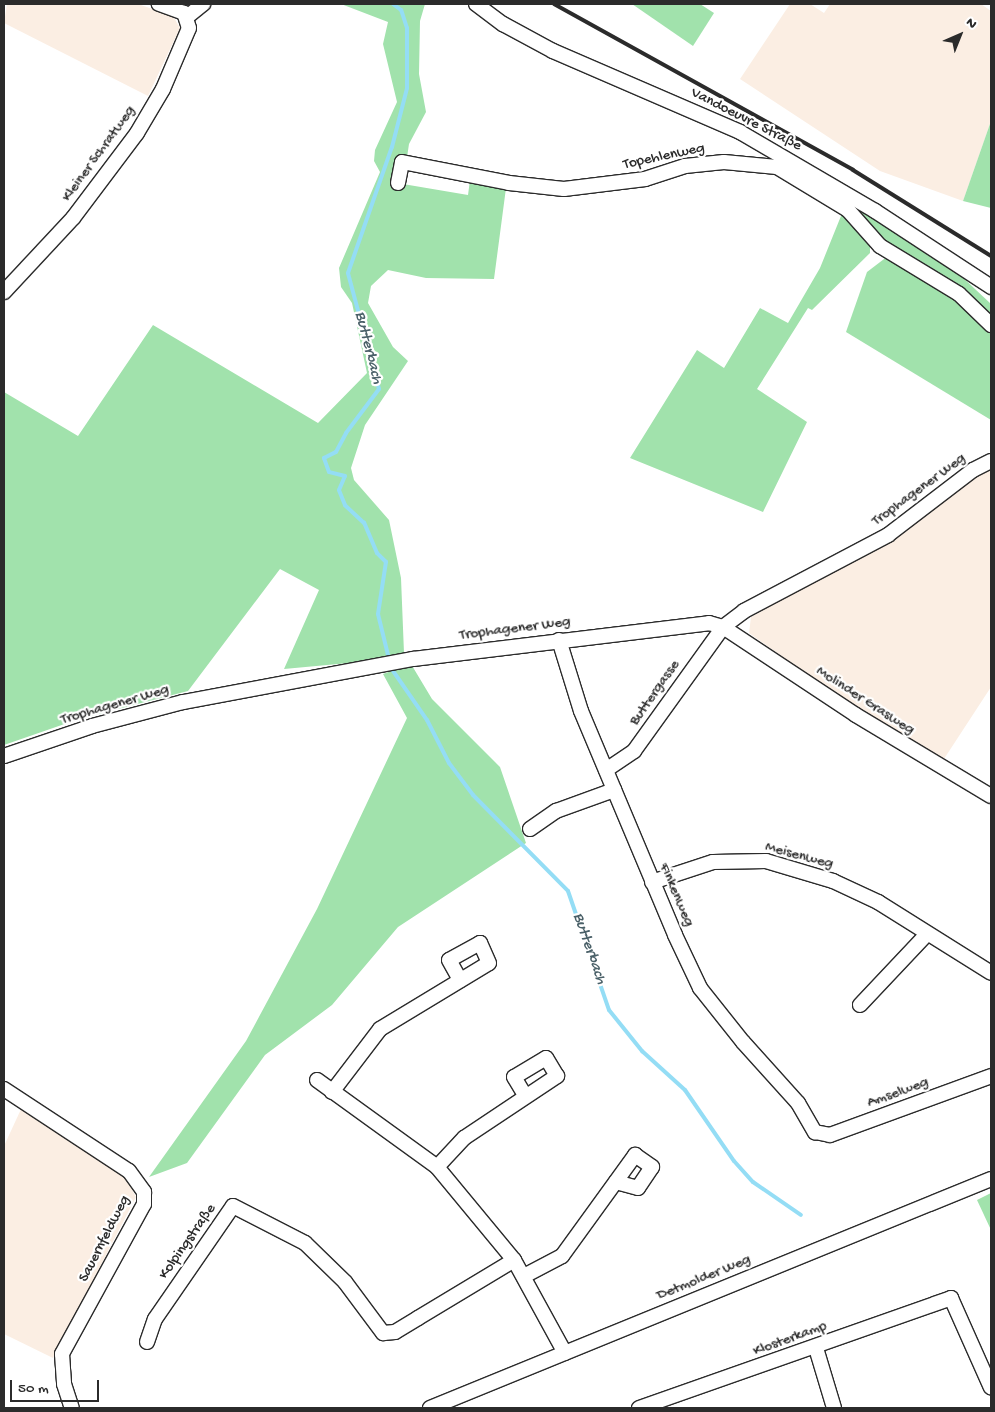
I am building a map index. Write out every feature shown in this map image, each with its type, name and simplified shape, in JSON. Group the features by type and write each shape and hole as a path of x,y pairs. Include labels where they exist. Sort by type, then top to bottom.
{"street":[{"path":"159,4 187,17 203,4"},
{"name":"Vandoeuvre Straße","path":"476,4 503,24 553,51 740,132 875,211 991,287"},
{"name":"Kleiner Schratweg","path":"4,292 73,218 137,133 168,80 189,28 187,17"},
{"name":"Topehlenweg","path":"398,183 402,162 509,183 564,189 645,179 685,166 724,162 777,167 848,210 880,246 959,294 991,325"},
{"name":"Trophagener Weg","path":"4,756 92,726 183,702 413,659 709,623 723,628 744,611 888,535 973,470 991,461"},
{"name":"Buttergasse","path":"606,770 634,751 723,628"},
{"name":"Molinder Grasweg","path":"723,628 872,726 991,796"},
{"name":"Finkenweg","path":"559,640 581,711 652,882 700,988 743,1042 798,1103 815,1132"},
{"path":"530,829 556,811 614,790"},
{"name":"Meisenweg","path":"652,882 713,862 766,862 842,885 878,902 991,973"},
{"path":"860,1005 928,934"},
{"path":"332,1092 380,1029 460,980"},
{"name":"Amselweg","path":"815,1132 830,1135 991,1076"},
{"path":"317,1080 437,1167 514,1260 565,1353"},
{"name":"Sauernfeldweg","path":"4,1089 129,1171 144,1192 144,1204 62,1354 64,1384 72,1408"},
{"path":"437,1167 464,1138 525,1095"},
{"name":"Detmolder Weg","path":"430,1408 991,1179"},
{"path":"524,1276 562,1256 616,1182"},
{"name":"Kolpingstraße","path":"147,1342 155,1319 233,1206 304,1243 345,1282 383,1333 395,1332 514,1260"},
{"name":"Klosterkamp","path":"639,1408 816,1348 951,1298 991,1388"},
{"path":"816,1348 834,1408"}],"shaded area":[{"path":"7,4 138,4 173,16 180,28 148,96 4,23"},
{"path":"790,4 810,4 824,13 830,4 981,4 991,11 991,121 963,201 880,171 740,79"},
{"path":"991,467 991,687 942,762 849,704 749,633 751,617 892,538 977,474"},
{"path":"22,1107 125,1177 136,1197 53,1358 4,1334 4,1146"}],"green space":[{"path":"341,4 425,4 420,21 419,74 426,112 409,144 403,184 468,195 470,180 506,188 494,279 426,278 388,270 371,286 368,303 393,347 408,361 365,425 351,468 354,480 389,520 401,578 404,653 381,660 284,669 319,590 280,569 188,691 79,719 4,745 4,392 78,436 153,325 318,423 367,373 352,303 341,287 339,268 380,172 374,161 375,150 397,102 383,44 388,22"},
{"path":"632,4 700,4 714,13 693,46"},
{"path":"991,121 991,208 963,201"},
{"path":"844,199 959,274 991,304 991,317 877,235"},
{"path":"843,211 870,244 870,253 812,310 808,308 757,389 807,422 763,512 630,458 697,350 724,368 760,308 788,323 820,268"},
{"path":"888,256 952,296 991,333 991,420 846,332 867,272"},
{"path":"411,664 432,699 500,767 526,843 398,927 332,1005 265,1055 187,1163 149,1177 246,1041 317,909 407,718 383,674"},
{"path":"991,1193 991,1230 977,1200"}],"waterway":[{"name":"Butterbach","path":"388,655 378,614 386,562 377,553 364,523 345,505 339,490 345,476 329,472 324,458 336,452 346,433 379,389 348,273 392,147 407,88 407,28 401,10 393,4"},
{"name":"Butterbach","path":"391,668 427,720 449,763 473,795 568,891 609,1010 642,1051 685,1090 734,1161 753,1182 801,1215"}],"railway":[{"path":"554,4 853,170 991,256"}]}
